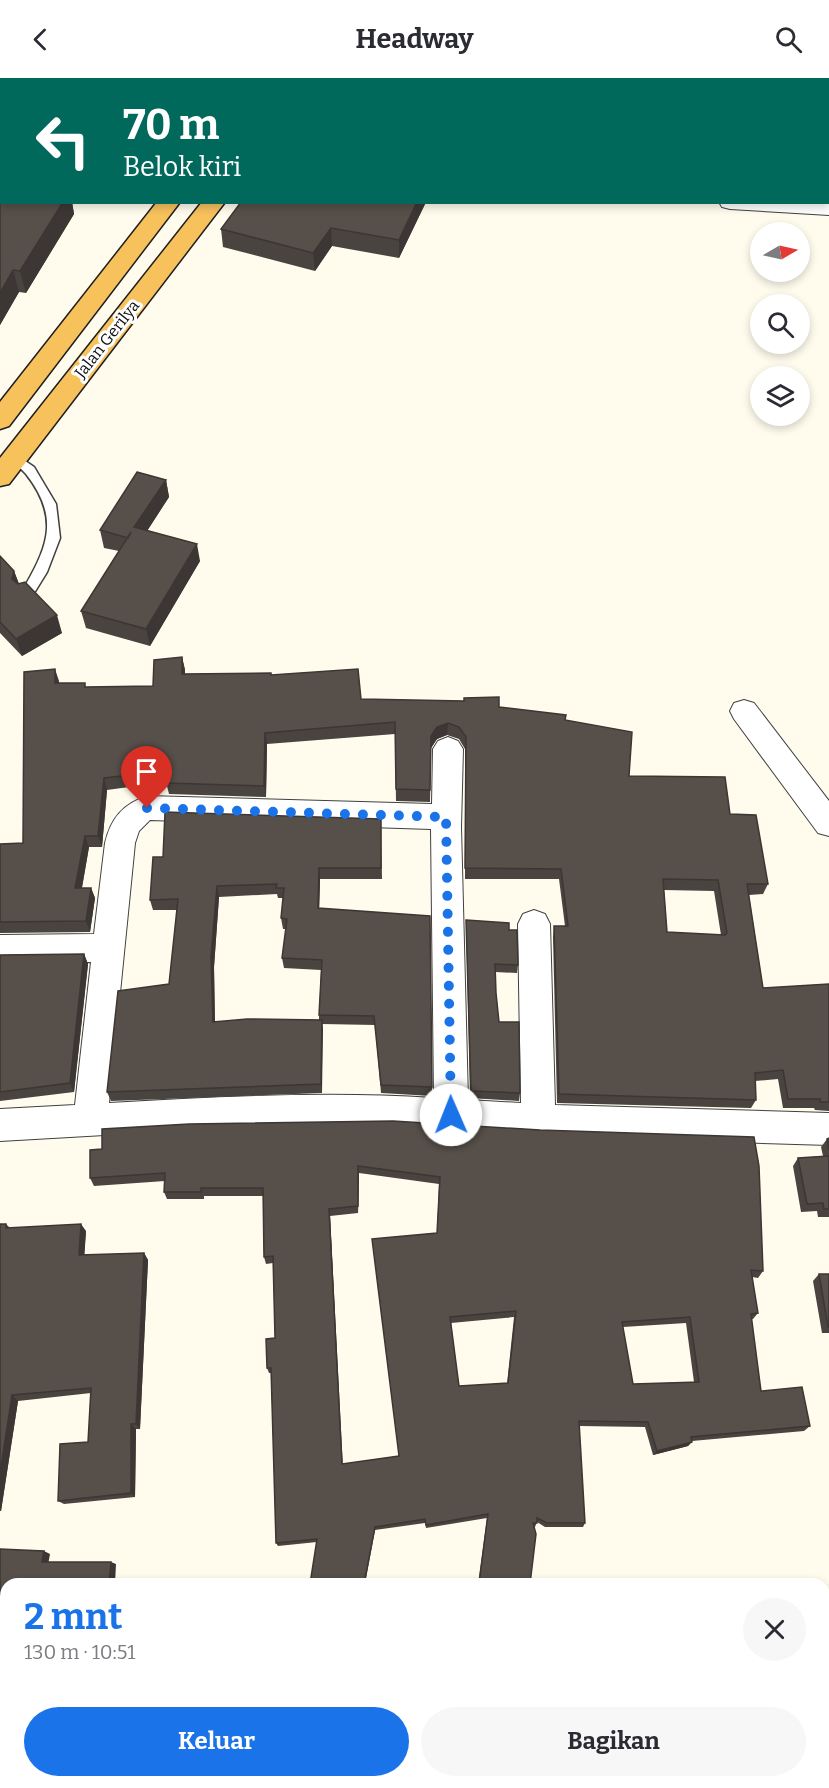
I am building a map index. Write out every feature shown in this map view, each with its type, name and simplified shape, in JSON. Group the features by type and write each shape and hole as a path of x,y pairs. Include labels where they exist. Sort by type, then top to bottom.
{"highway":[{"name":"Jalan Gerilya","path":"0,420 167,204"},
{"name":"Jalan Gerilya","path":"5,462 212,204"}],"street":[{"path":"763,204 829,208"},
{"path":"744,711 829,824"},
{"path":"448,749 446,817 451,1115"},
{"path":"90,1120 122,830 135,813 147,808 446,817"},
{"path":"534,924 538,1120"},
{"path":"0,950 109,948"},
{"path":"0,1125 192,1114 393,1111 538,1120 829,1129"}],"lane":[{"path":"5,462 30,470 50,504 54,538 41,572 26,595"}],"building":[{"path":"0,204 62,204 20,271 13,270 0,293"},
{"path":"240,204 416,204 399,240 331,228 313,253 221,229"},
{"path":"137,472 166,480 134,527 197,544 146,629 81,611 127,538 100,530"},
{"path":"0,556 14,571 12,579 18,584 25,582 57,615 16,639 0,622"},
{"path":"182,657 182,674 271,673 271,675 358,669 361,699 464,701 464,698 499,697 499,707 566,715 565,720 632,732 629,776 725,777 730,814 756,815 768,884 747,884 763,988 829,984 829,1102 820,1102 820,1099 788,1099 783,1070 755,1073 756,1100 559,1094 554,926 568,926 561,869 465,868 466,737 459,727 448,723 437,727 431,736 430,790 396,789 395,722 265,733 264,786 166,783 166,771 104,778 98,836 85,836 75,888 91,888 86,921 0,922 0,844 23,843 24,672 55,669 55,683 85,683 85,687 153,686 154,660","holes":["663,879 718,880 727,933 725,935 667,932"]},
{"path":"165,812 381,819 381,868 319,868 318,908 430,916 432,1087 381,1085 374,1016 319,1015 322,960 282,958 287,919 281,918 284,888 276,888 277,884 217,886 211,957 213,1022 247,1019 322,1020 321,1084 107,1092 118,991 169,984 178,899 150,900 153,857 163,857"},
{"path":"466,920 509,923 509,930 517,930 518,965 495,964 499,1022 519,1022 520,1093 471,1091"},
{"path":"84,954 70,1083 0,1092 0,955"},
{"path":"393,1121 540,1130 754,1137 759,1166 763,1271 751,1270 758,1313 751,1314 761,1391 802,1387 810,1426 691,1437 692,1442 657,1451 648,1422 579,1421 585,1523 547,1523 537,1518 537,1523 533,1523 536,1534 531,1578 480,1578 488,1514 426,1525 425,1519 375,1527 365,1578 311,1578 317,1539 276,1543 271,1368 267,1368 266,1339 275,1338 273,1256 264,1257 263,1188 201,1188 201,1192 164,1192 165,1173 90,1178 90,1150 102,1149 102,1129 189,1124","holes":["358,1166 440,1177 437,1233 372,1239 399,1456 342,1464 329,1209 358,1206","516,1311 508,1383 459,1386 450,1317","690,1317 699,1382 633,1384 622,1322"]},
{"path":"829,1156 829,1209 824,1209 823,1203 807,1204 798,1158"},
{"path":"0,1224 6,1224 6,1228 81,1224 79,1255 144,1253 136,1424 131,1424 131,1493 58,1501 60,1444 88,1442 91,1388 12,1395 0,1474"},
{"path":"819,1274 829,1274 829,1327 828,1327"},
{"path":"0,1549 44,1551 42,1562 111,1562 110,1578 0,1578"}],"route":[{"path":"147,808 446,817 451,1115"}]}
